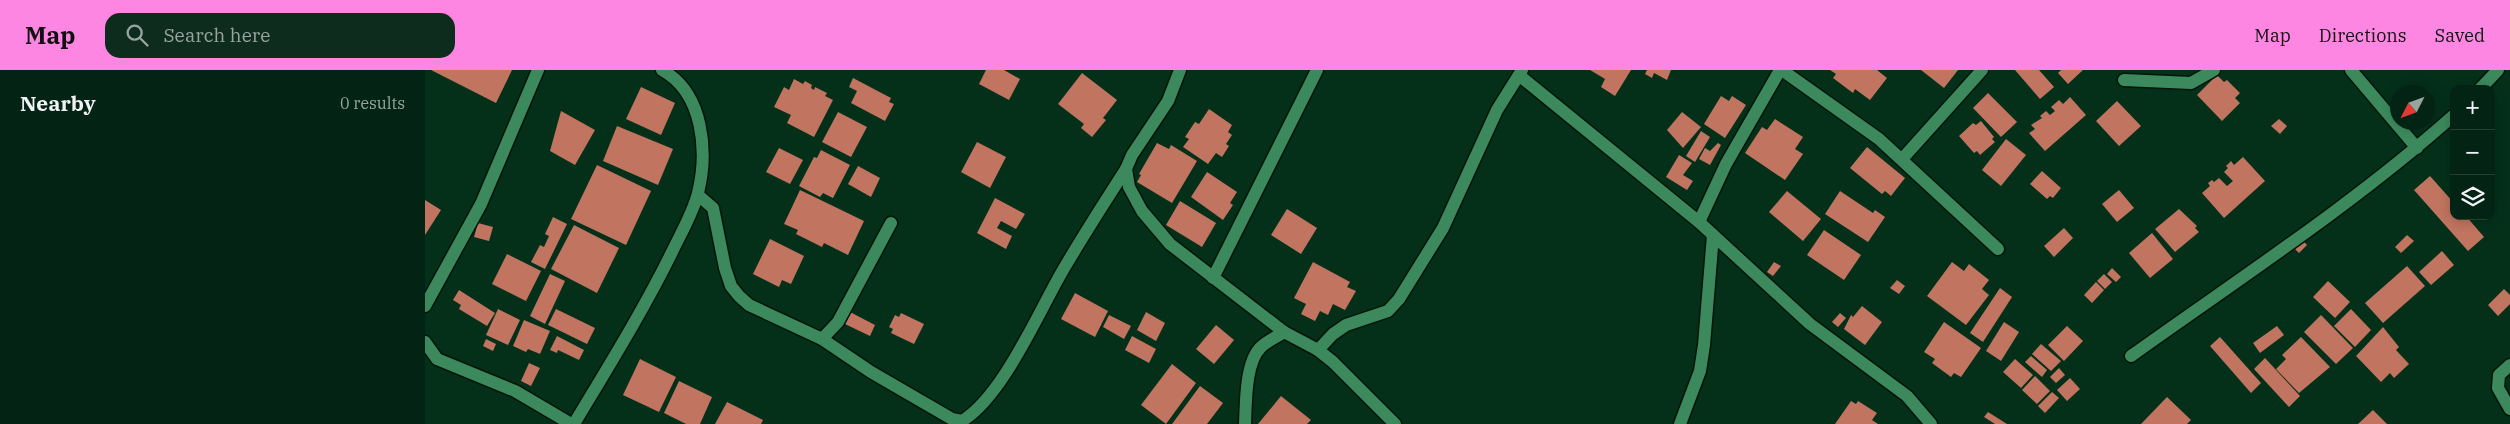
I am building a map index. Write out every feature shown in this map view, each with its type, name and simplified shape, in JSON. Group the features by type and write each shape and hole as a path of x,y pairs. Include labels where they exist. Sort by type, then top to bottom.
{"street":[{"path":"425,306 481,204 538,70"},
{"path":"425,342 437,359 515,391 573,424 647,304 698,195 703,165 703,139 697,115 683,88 663,70"},
{"path":"698,195 713,208 725,268 731,286 749,305 822,339 871,372 952,419 962,421 973,415 1005,373 1063,270 1132,155 1168,101 1180,70"},
{"path":"1213,278 1317,70"},
{"path":"1699,222 1726,164 1781,70 1903,158 1998,249"},
{"path":"1903,158 1982,70"},
{"path":"2124,80 2191,83 2208,76 2215,70"},
{"path":"2351,70 2417,148"},
{"path":"2484,85 2498,70"},
{"path":"1318,350 1333,334 1346,325 1388,311 1399,299 1443,228 1497,110 1521,73 1699,222 1810,324 1907,396 1931,424"},
{"path":"2131,356 2329,214 2417,148 2450,118"},
{"path":"1125,169 1129,187 1142,211 1170,244 1284,332 1318,350 1333,362 1395,424"},
{"path":"822,339 838,322 891,223"},
{"path":"1681,424 1699,371 1704,345 1713,235"},
{"path":"1245,424 1250,369 1253,358 1260,347 1284,332"},
{"path":"2510,365 2499,375 2498,388 2510,409"}],"building":[{"path":"431,70 512,70 496,103"},
{"path":"986,70 1004,70 1020,79 1009,100 979,84"},
{"path":"1590,70 1631,70 1615,96 1601,87 1605,79"},
{"path":"1647,70 1671,70 1667,80 1654,73 1652,78 1645,74"},
{"path":"1830,70 1877,70 1887,78 1870,100 1855,89 1853,93 1833,78 1836,74"},
{"path":"1921,70 1958,70 1944,88"},
{"path":"2015,70 2039,70 2054,87 2040,99"},
{"path":"2061,70 2083,70 2068,84 2058,73"},
{"path":"1082,73 1117,100 1103,118 1106,120 1092,137 1081,128 1084,124 1058,104"},
{"path":"2217,75 2224,82 2227,80 2240,93 2235,98 2240,103 2222,121 2197,95"},
{"path":"853,78 891,98 889,102 894,104 885,121 851,103 857,91 849,87"},
{"path":"794,79 803,84 805,81 812,85 811,88 814,90 815,87 827,93 825,96 833,100 814,137 787,123 791,115 774,107 784,87 789,90"},
{"path":"641,87 675,103 661,135 626,119"},
{"path":"1988,93 2017,122 2001,137 1973,108"},
{"path":"1721,96 1729,101 1732,96 1746,105 1725,138 1704,124"},
{"path":"2070,97 2086,115 2045,151 2029,133 2035,129 2031,125 2042,118 2040,116 2046,111 2050,115 2055,111 2051,107 2059,100 2063,104"},
{"path":"2117,101 2141,126 2119,146 2096,121"},
{"path":"1209,109 1232,125 1228,132 1232,135 1226,144 1229,146 1222,157 1216,153 1208,164 1183,147 1189,139 1185,137 1195,122 1199,124"},
{"path":"561,111 595,130 575,165 550,151"},
{"path":"838,112 867,127 851,157 822,142"},
{"path":"1682,112 1701,127 1683,148 1667,130"},
{"path":"1775,119 1803,137 1795,149 1803,154 1785,180 1745,153 1762,127 1767,130"},
{"path":"2279,119 2287,126 2280,134 2271,126"},
{"path":"1981,121 1994,137 1992,139 1995,142 1980,155 1977,151 1974,153 1959,136 1973,123 1976,125"},
{"path":"617,126 673,149 658,185 603,161"},
{"path":"1701,131 1710,137 1695,162 1686,156"},
{"path":"2006,139 2026,155 2001,186 1982,170"},
{"path":"977,142 1006,157 990,188 961,172"},
{"path":"1157,143 1169,149 1171,145 1197,161 1172,203 1137,182 1141,175 1139,174"},
{"path":"1718,143 1721,145 1710,165 1699,159 1705,148 1710,151"},
{"path":"1867,147 1905,178 1891,196 1885,191 1882,194 1850,168"},
{"path":"779,148 803,160 790,184 766,172"},
{"path":"821,150 850,165 833,198 823,193 820,197 799,186 814,157 817,158"},
{"path":"1679,155 1692,163 1683,175 1693,181 1687,190 1666,177"},
{"path":"2243,157 2265,181 2224,218 2202,193 2210,186 2208,183 2212,180 2214,182 2219,178 2227,186 2233,181 2224,172 2228,168 2226,166 2231,161 2234,165"},
{"path":"597,165 651,191 626,245 571,219"},
{"path":"858,166 880,178 871,197 848,184"},
{"path":"2042,171 2061,188 2053,198 2050,196 2047,199 2030,184"},
{"path":"1207,172 1237,192 1230,203 1233,205 1223,220 1191,197"},
{"path":"2430,176 2450,198 2450,220 2469,220 2484,237 2468,251 2414,190"},
{"path":"800,190 864,221 848,255 824,243 822,247 796,234 798,230 784,224"},
{"path":"2119,190 2134,208 2117,222 2102,204"},
{"path":"1787,191 1821,219 1803,241 1769,212"},
{"path":"1840,191 1873,213 1875,210 1885,217 1868,242 1825,214"},
{"path":"995,198 1025,214 1016,229 1001,221 997,228 1012,236 1006,249 977,233"},
{"path":"425,200 441,210 425,235"},
{"path":"1180,201 1216,223 1202,247 1166,225"},
{"path":"1287,209 1317,228 1301,254 1271,235"},
{"path":"2179,209 2197,226 2195,228 2199,232 2175,252 2155,229"},
{"path":"553,217 567,224 545,269 531,262 540,245 544,247 549,236 545,234"},
{"path":"478,223 493,227 489,241 474,237"},
{"path":"574,225 619,248 597,293 551,269"},
{"path":"2064,228 2073,238 2054,257 2044,246"},
{"path":"1824,230 1861,255 1844,280 1807,255"},
{"path":"2152,233 2173,259 2150,278 2129,253"},
{"path":"2407,235 2414,241 2401,253 2395,247"},
{"path":"2298,236 2307,245 2299,253 2290,244"},
{"path":"770,239 804,256 791,284 782,280 779,287 753,274"},
{"path":"2442,251 2454,265 2431,285 2419,272"},
{"path":"507,254 541,271 526,301 492,284"},
{"path":"1313,262 1350,282 1347,287 1356,291 1345,310 1333,304 1328,315 1320,311 1315,321 1301,314 1306,304 1294,298"},
{"path":"1774,262 1781,266 1773,276 1767,272"},
{"path":"1952,262 1964,271 1969,264 1989,280 1982,289 1989,295 1966,325 1927,296"},
{"path":"2407,266 2425,286 2383,323 2365,303"},
{"path":"2112,268 2121,277 2116,282 2107,274"},
{"path":"550,274 565,281 545,324 530,316"},
{"path":"2104,274 2112,282 2105,289 2097,281"},
{"path":"1897,280 1905,286 1899,294 1890,288"},
{"path":"2328,281 2350,302 2335,318 2313,297"},
{"path":"2096,282 2104,290 2092,303 2084,295"},
{"path":"2000,288 2012,297 1983,342 1970,333"},
{"path":"2504,289 2510,295 2510,304 2498,316 2488,305"},
{"path":"459,290 495,313 487,326 459,309 461,305 453,300"},
{"path":"1075,293 1108,311 1095,337 1061,319"},
{"path":"1862,306 1882,322 1865,345 1844,329 1851,315 1853,317"},
{"path":"498,309 520,320 508,345 486,335"},
{"path":"556,309 595,328 587,344 548,325"},
{"path":"2351,309 2371,330 2355,347 2334,326"},
{"path":"850,312 875,325 870,336 845,324"},
{"path":"1146,312 1165,323 1156,341 1137,330"},
{"path":"901,313 924,324 914,344 891,333 893,329 889,327 895,315 899,317"},
{"path":"1840,313 1846,318 1838,327 1832,322"},
{"path":"1109,315 1131,326 1124,339 1103,327"},
{"path":"2321,315 2353,348 2336,364 2304,332"},
{"path":"524,320 550,331 540,354 528,349 526,352 513,346"},
{"path":"1944,322 1981,348 1961,377 1954,373 1951,377 1932,363 1935,359 1924,352"},
{"path":"2004,322 2019,332 2001,361 1986,351"},
{"path":"1216,325 1234,340 1214,364 1196,349"},
{"path":"2067,326 2083,341 2064,361 2048,345"},
{"path":"2277,326 2284,335 2260,353 2253,343"},
{"path":"2383,327 2399,347 2396,350 2409,364 2394,378 2390,373 2381,382 2356,356"},
{"path":"557,336 584,350 579,360 558,350 557,353 550,350"},
{"path":"1132,336 1156,349 1149,363 1125,350"},
{"path":"2220,337 2261,383 2251,393 2210,346"},
{"path":"2301,337 2330,367 2299,393 2276,369 2286,359 2282,355"},
{"path":"486,339 496,344 493,351 483,346"},
{"path":"2041,344 2061,361 2051,371 2032,354"},
{"path":"2031,356 2047,370 2042,377 2025,362"},
{"path":"2265,358 2300,396 2289,407 2254,369"},
{"path":"640,359 676,377 659,412 623,395"},
{"path":"2015,359 2033,375 2021,388 2003,372"},
{"path":"529,363 540,368 531,386 521,381"},
{"path":"1172,364 1196,383 1166,424 1141,405"},
{"path":"2059,368 2065,375 2056,383 2050,377"},
{"path":"2035,376 2050,391 2037,404 2022,390"},
{"path":"2070,378 2080,389 2067,401 2057,390"},
{"path":"679,381 712,397 700,424 686,424 664,413"},
{"path":"1200,386 1223,403 1207,424 1172,424"},
{"path":"2052,392 2059,398 2045,413 2038,406"},
{"path":"1281,396 1311,420 1307,424 1258,424"},
{"path":"2167,397 2191,420 2187,424 2141,424"},
{"path":"1851,401 1856,404 1858,401 1877,413 1872,420 1878,424 1835,424"},
{"path":"727,402 763,420 761,424 715,424"},
{"path":"2373,410 2387,424 2358,424"},
{"path":"1988,412 2007,424 1995,424 1984,417"}]}
